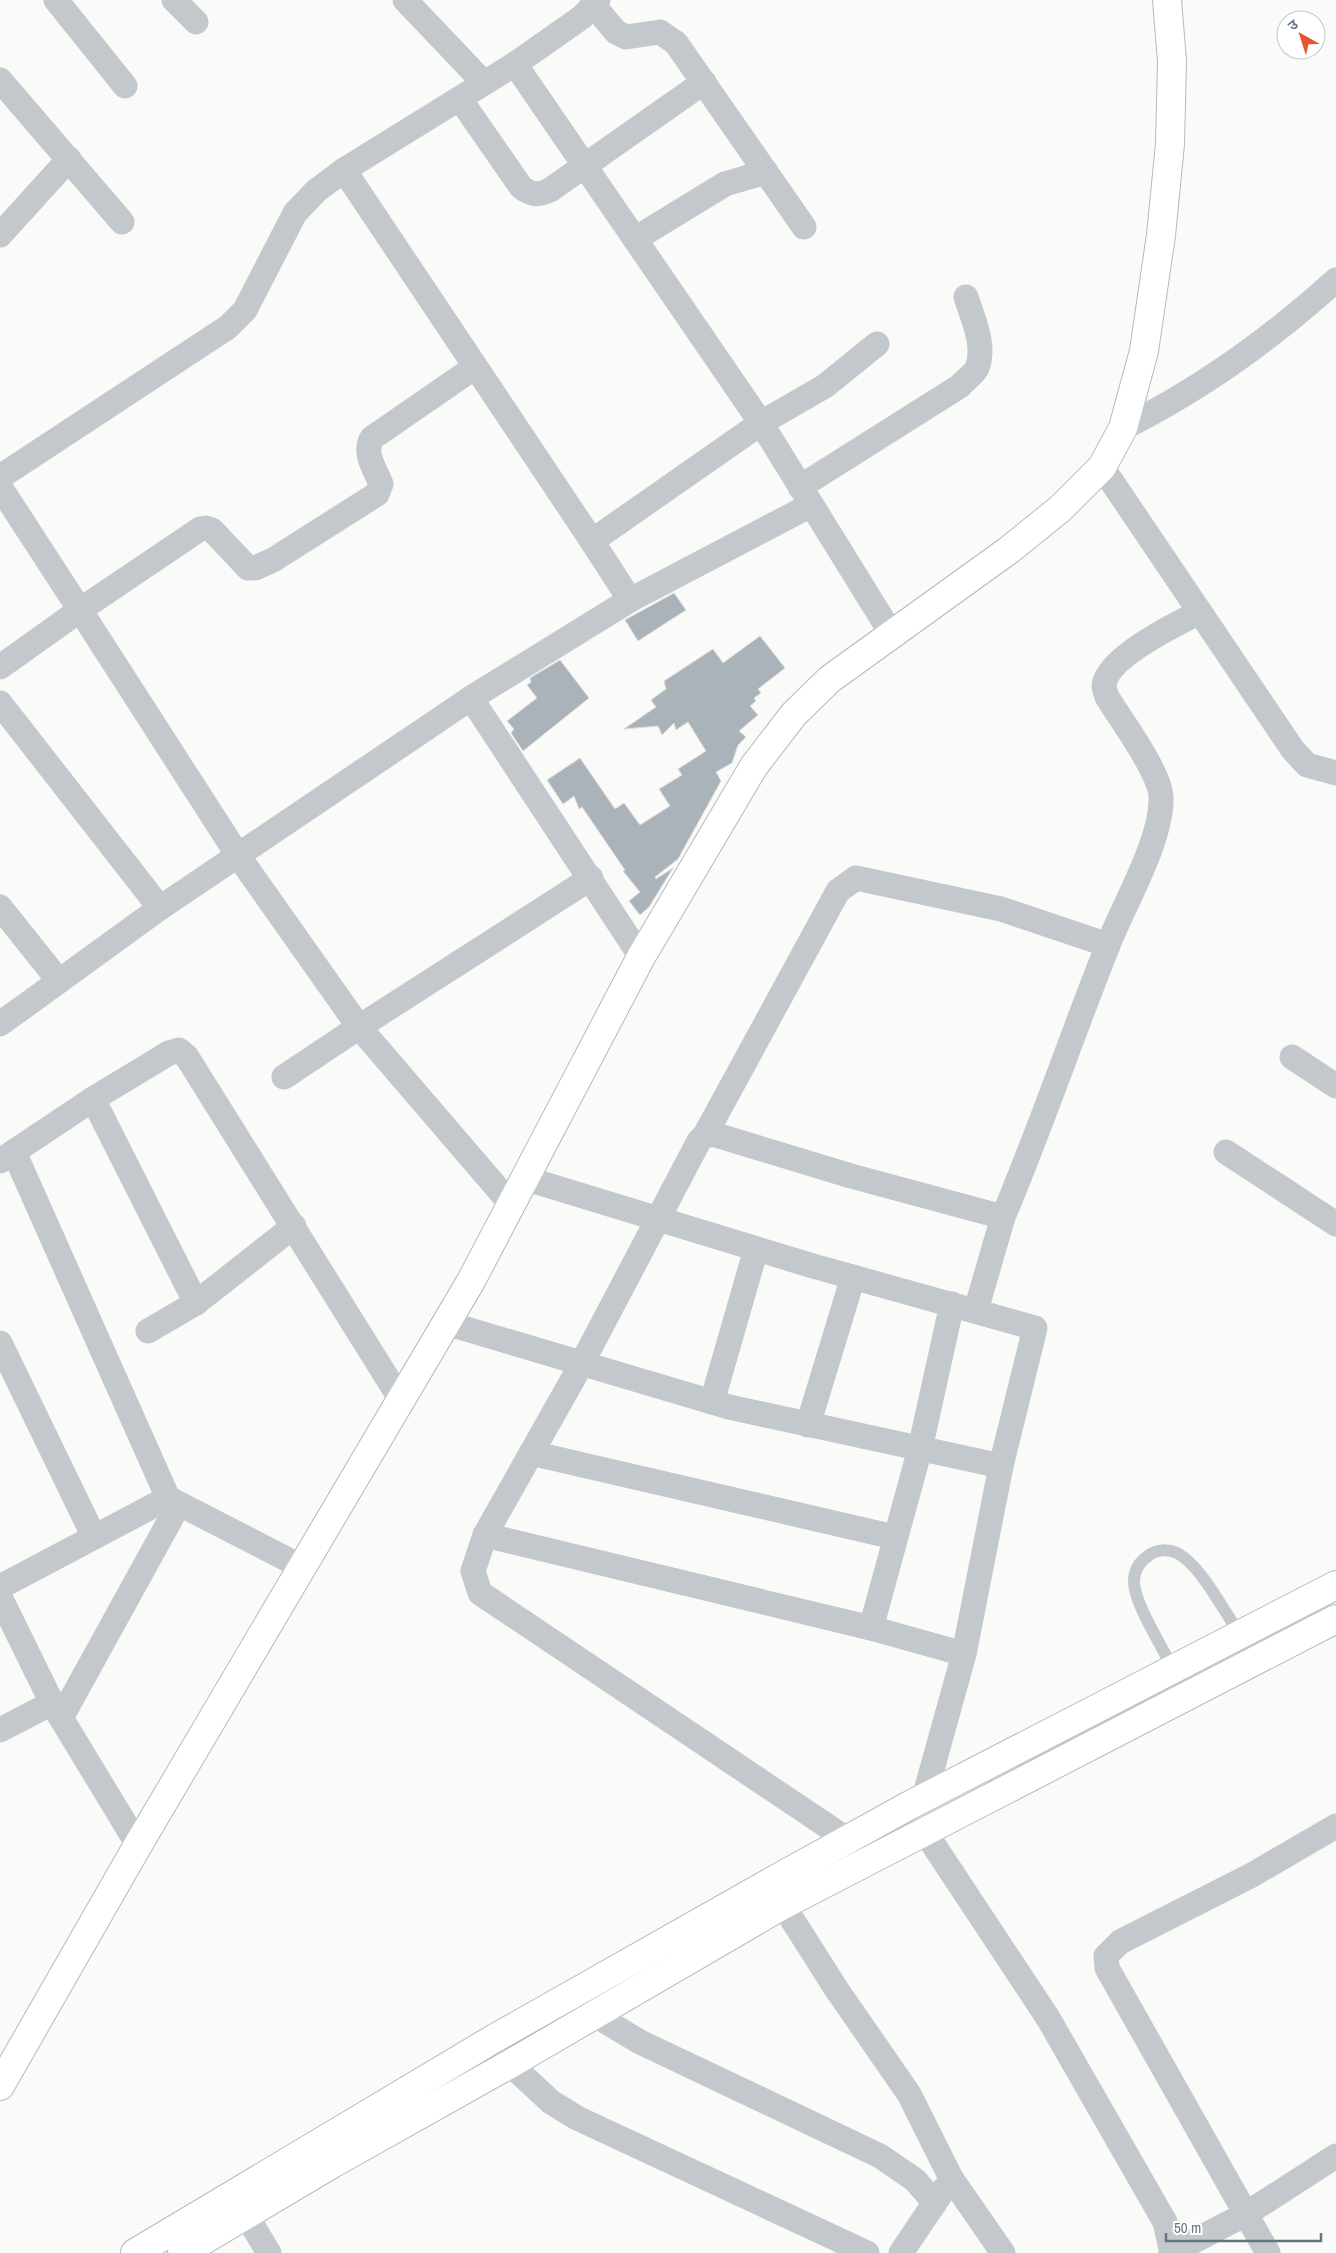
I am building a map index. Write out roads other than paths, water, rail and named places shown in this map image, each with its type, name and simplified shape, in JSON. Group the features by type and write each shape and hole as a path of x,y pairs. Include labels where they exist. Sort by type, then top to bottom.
{"main road":[{"path":"0,2086 138,1845 446,1322 511,1204 641,957 754,766 794,714 830,678 1009,550 1061,508 1102,467 1123,428 1144,351 1161,235 1170,144 1172,61 1167,0"},
{"path":"135,2253 335,2147 510,2064 595,2015 778,1893 848,1840 924,1798 1336,1585"},
{"path":"182,2253 246,2215 335,2147 494,2038 778,1893 925,1832 1336,1620"}],"street":[{"path":"56,0 125,86"},
{"path":"174,0 196,22"},
{"path":"405,0 484,83"},
{"path":"0,476 228,327 245,310 295,213 316,191 344,170 460,100 515,64 596,3 616,32 626,38 660,32 676,43 804,227"},
{"path":"515,64 761,423 891,633"},
{"path":"460,100 521,187 530,194 539,195 550,190 704,82"},
{"path":"2,85 69,159 122,222"},
{"path":"0,235 69,159"},
{"path":"344,170 630,600"},
{"path":"635,239 725,184 766,172"},
{"path":"1123,428 1172,404 1241,357 1303,310 1336,280"},
{"path":"0,1024 160,908 239,857 471,698 630,600 805,496 960,386 976,369 980,351 966,297"},
{"path":"592,541 761,423 825,386 877,344"},
{"path":"0,667 200,529 212,530 248,568 255,568 273,560 377,494 381,484 368,454 368,444 372,438 475,367"},
{"path":"1102,467 1293,750 1307,765 1336,773"},
{"path":"0,487 239,857 359,1027 511,1204"},
{"path":"871,1628 894,1537 964,1307 1035,1140 1108,945 1158,823 1161,795 1151,768 1107,697 1104,686 1107,677 1116,665 1142,644 1200,612"},
{"path":"471,698 591,878 641,957"},
{"path":"0,702 160,908"},
{"path":"284,1077 591,878"},
{"path":"848,1840 480,1593 473,1571 485,1535 582,1364 699,1141 705,1135 838,890 856,878 1001,909 1108,945"},
{"path":"0,907 59,981"},
{"path":"302,1567 174,1501 7,1156 93,1099 169,1053 179,1050 187,1057 401,1400"},
{"path":"1292,1058 1336,1086"},
{"path":"93,1099 196,1303"},
{"path":"705,1135 716,1135 851,1176 1003,1217"},
{"path":"1226,1152 1336,1224"},
{"path":"524,1178 756,1249 1035,1328 1001,1466 964,1654 924,1798"},
{"path":"148,1332 196,1303 294,1226"},
{"path":"712,1402 756,1249"},
{"path":"808,1425 854,1277"},
{"path":"446,1322 712,1402 808,1425 1001,1466"},
{"path":"0,1343 94,1537"},
{"path":"531,1453 894,1537"},
{"path":"0,1587 94,1537 174,1501"},
{"path":"0,1730 56,1711 174,1501"},
{"path":"485,1535 871,1628 964,1654"},
{"path":"0,1597 56,1711 138,1845"},
{"path":"1268,2253 1107,1968 1106,1956 1120,1942 1252,1876 1336,1827"},
{"path":"925,1832 1048,2018 1165,2222 1172,2253 1246,2214 1336,2156"},
{"path":"778,1893 837,1990 909,2094 951,2178 1003,2253"},
{"path":"595,2015 640,2042 880,2156 915,2180 935,2203"},
{"path":"510,2064 552,2102 577,2118 867,2253"},
{"path":"902,2253 951,2178"},
{"path":"246,2215 269,2253"}],"lane":[{"path":"1173,1669 1143,1609 1134,1583 1140,1563 1149,1554 1163,1550 1176,1553 1189,1563 1240,1634"}]}
